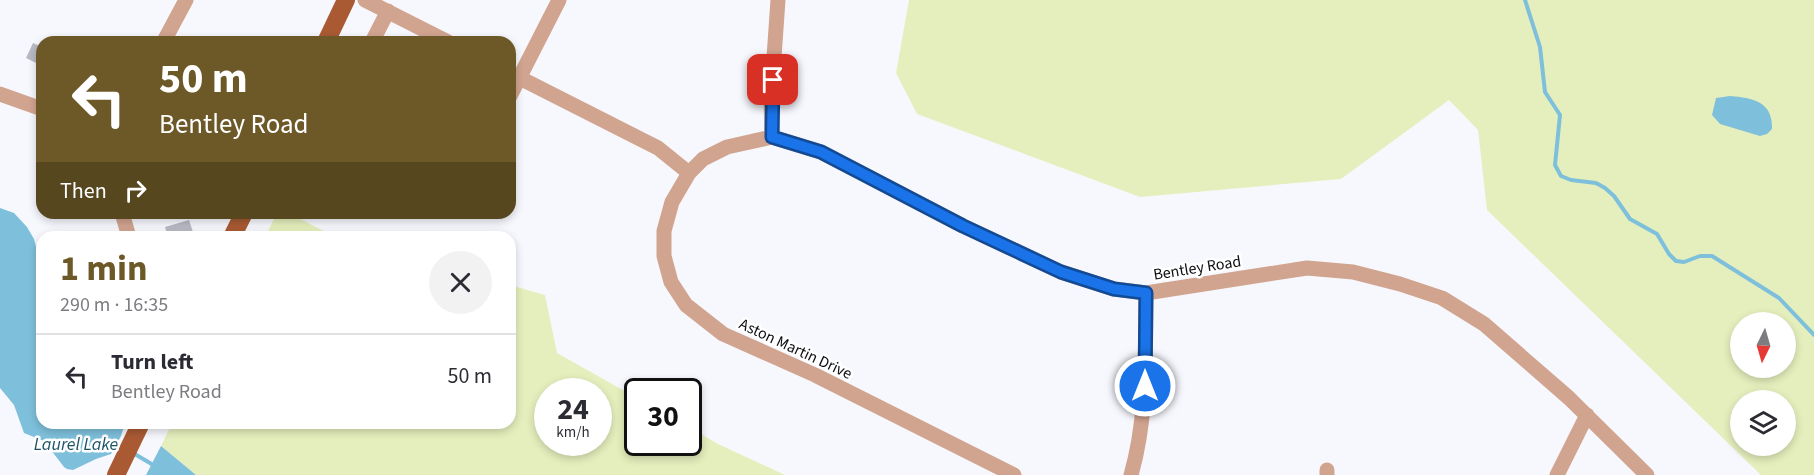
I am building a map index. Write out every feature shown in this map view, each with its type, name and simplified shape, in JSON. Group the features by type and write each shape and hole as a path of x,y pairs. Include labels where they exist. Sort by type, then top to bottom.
{"main road":[{"path":"329,36 346,0"},
{"path":"117,473 138,429"}],"street":[{"path":"167,36 186,0"},
{"path":"365,0 436,36"},
{"path":"516,72 559,0"},
{"path":"772,137 771,100 778,0"},
{"path":"375,36 388,11"},
{"path":"516,76 658,147 689,173"},
{"path":"0,94 36,107"},
{"name":"Bentley Road","path":"689,173 703,159 728,147 772,137 821,152 963,226 1061,272 1114,289 1146,293 1307,268 1353,272 1400,284 1442,298 1484,324 1587,415 1647,475"},
{"name":"Aston Martin Drive","path":"689,173 672,202 664,231 664,256 671,282 686,305 723,334 815,375 1014,475"},
{"path":"1131,475 1137,453 1145,386 1146,293"},
{"path":"1557,475 1587,415"}],"green space":[{"path":"909,0 1814,0 1814,475 1761,475 1741,456 1796,456 1796,390 1730,390 1730,445 1487,210 1478,130 1449,100 1341,179 1140,197 917,114 896,73"},
{"path":"274,219 300,219 324,231 268,231"},
{"path":"516,287 545,295 557,353 601,378 534,378 534,456 612,456 612,384 624,391 624,456 702,456 702,435 785,475 196,475 161,446 169,429 516,429"}],"water":[{"path":"1730,96 1747,98 1760,103 1769,113 1772,129 1760,136 1720,124 1712,115 1716,98"},
{"name":"Laurel Lake","path":"0,208 14,213 27,227 36,247 36,429 123,429 121,436 111,454 73,470 67,469 44,441 24,433 14,405 0,388"},
{"path":"161,446 196,475 146,475"}],"building":[{"path":"33,43 36,44 36,63 26,58"},
{"path":"189,220 193,231 166,231 165,227"}],"waterway":[{"path":"1525,0 1540,47 1545,92 1560,115 1555,165 1561,176 1571,180 1596,183 1605,188 1614,196 1630,219 1657,234 1676,261 1684,262 1700,256 1712,256 1779,298 1814,335"},
{"path":"133,453 155,466"}],"route":[{"path":"773,80 772,137 821,152 963,226 1061,272 1114,289 1146,293 1145,386"}]}
